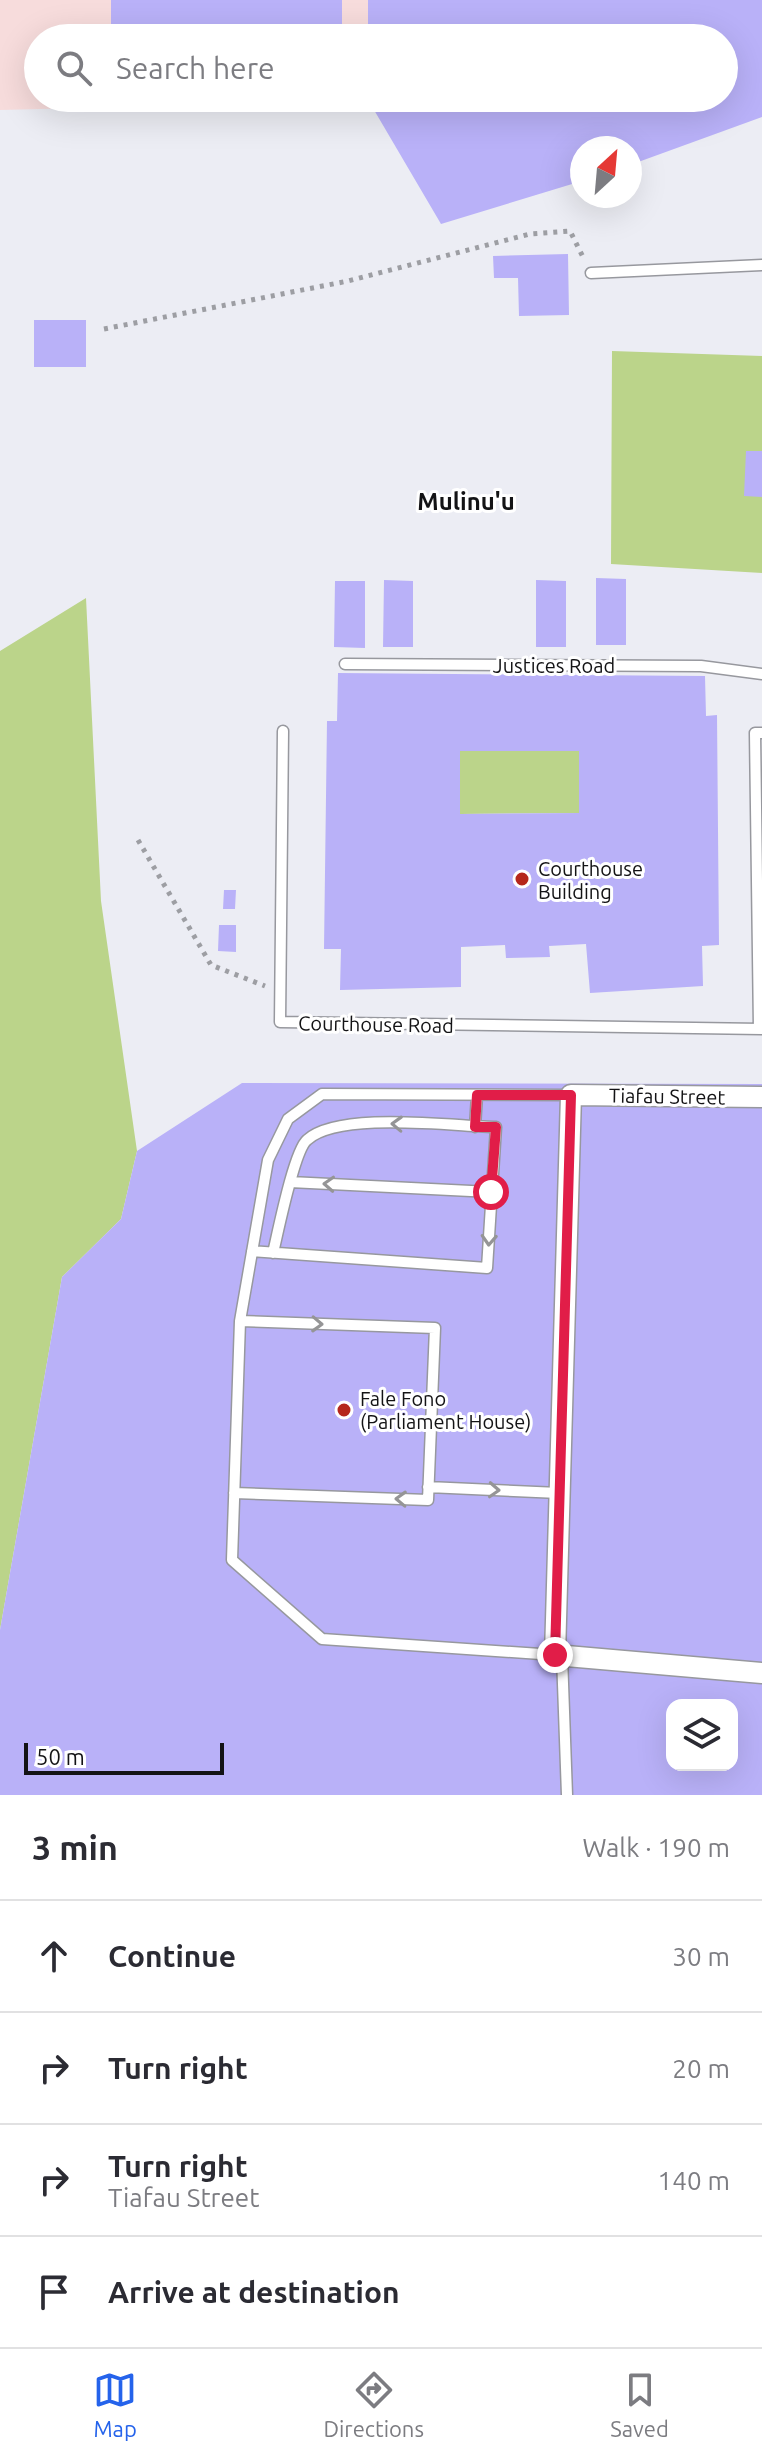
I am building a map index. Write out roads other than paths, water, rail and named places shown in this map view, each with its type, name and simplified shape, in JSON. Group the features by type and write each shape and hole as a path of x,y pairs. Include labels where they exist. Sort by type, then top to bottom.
{"street":[{"name":"Tiafau Street","path":"571,1095 762,1097"},
{"path":"571,1095 559,1493 558,1655 762,1673"}],"lane":[{"path":"591,273 762,265"},
{"name":"Justices Road","path":"345,664 701,666 762,674"},
{"name":"Courthouse Road","path":"283,731 280,1022 760,1029"},
{"path":"760,1029 755,733 762,733"},
{"path":"567,1795 558,1655 322,1639 232,1560 240,1321 268,1160 288,1119 322,1094 571,1095"},
{"path":"475,1127 477,1095"},
{"path":"252,1251 273,1253 487,1268 496,1127 357,1122 330,1127 305,1141 290,1182 273,1253"},
{"path":"290,1182 491,1192"},
{"path":"234,1493 428,1500 435,1328 240,1321"},
{"path":"428,1487 559,1493"}],"place":[{"name":"Courthouse Building","path":"522,879"},
{"name":"Fale Fono (Parliament House)","path":"344,1410"}],"district":[{"name":"Mulinu'u","path":"466,501"}]}
